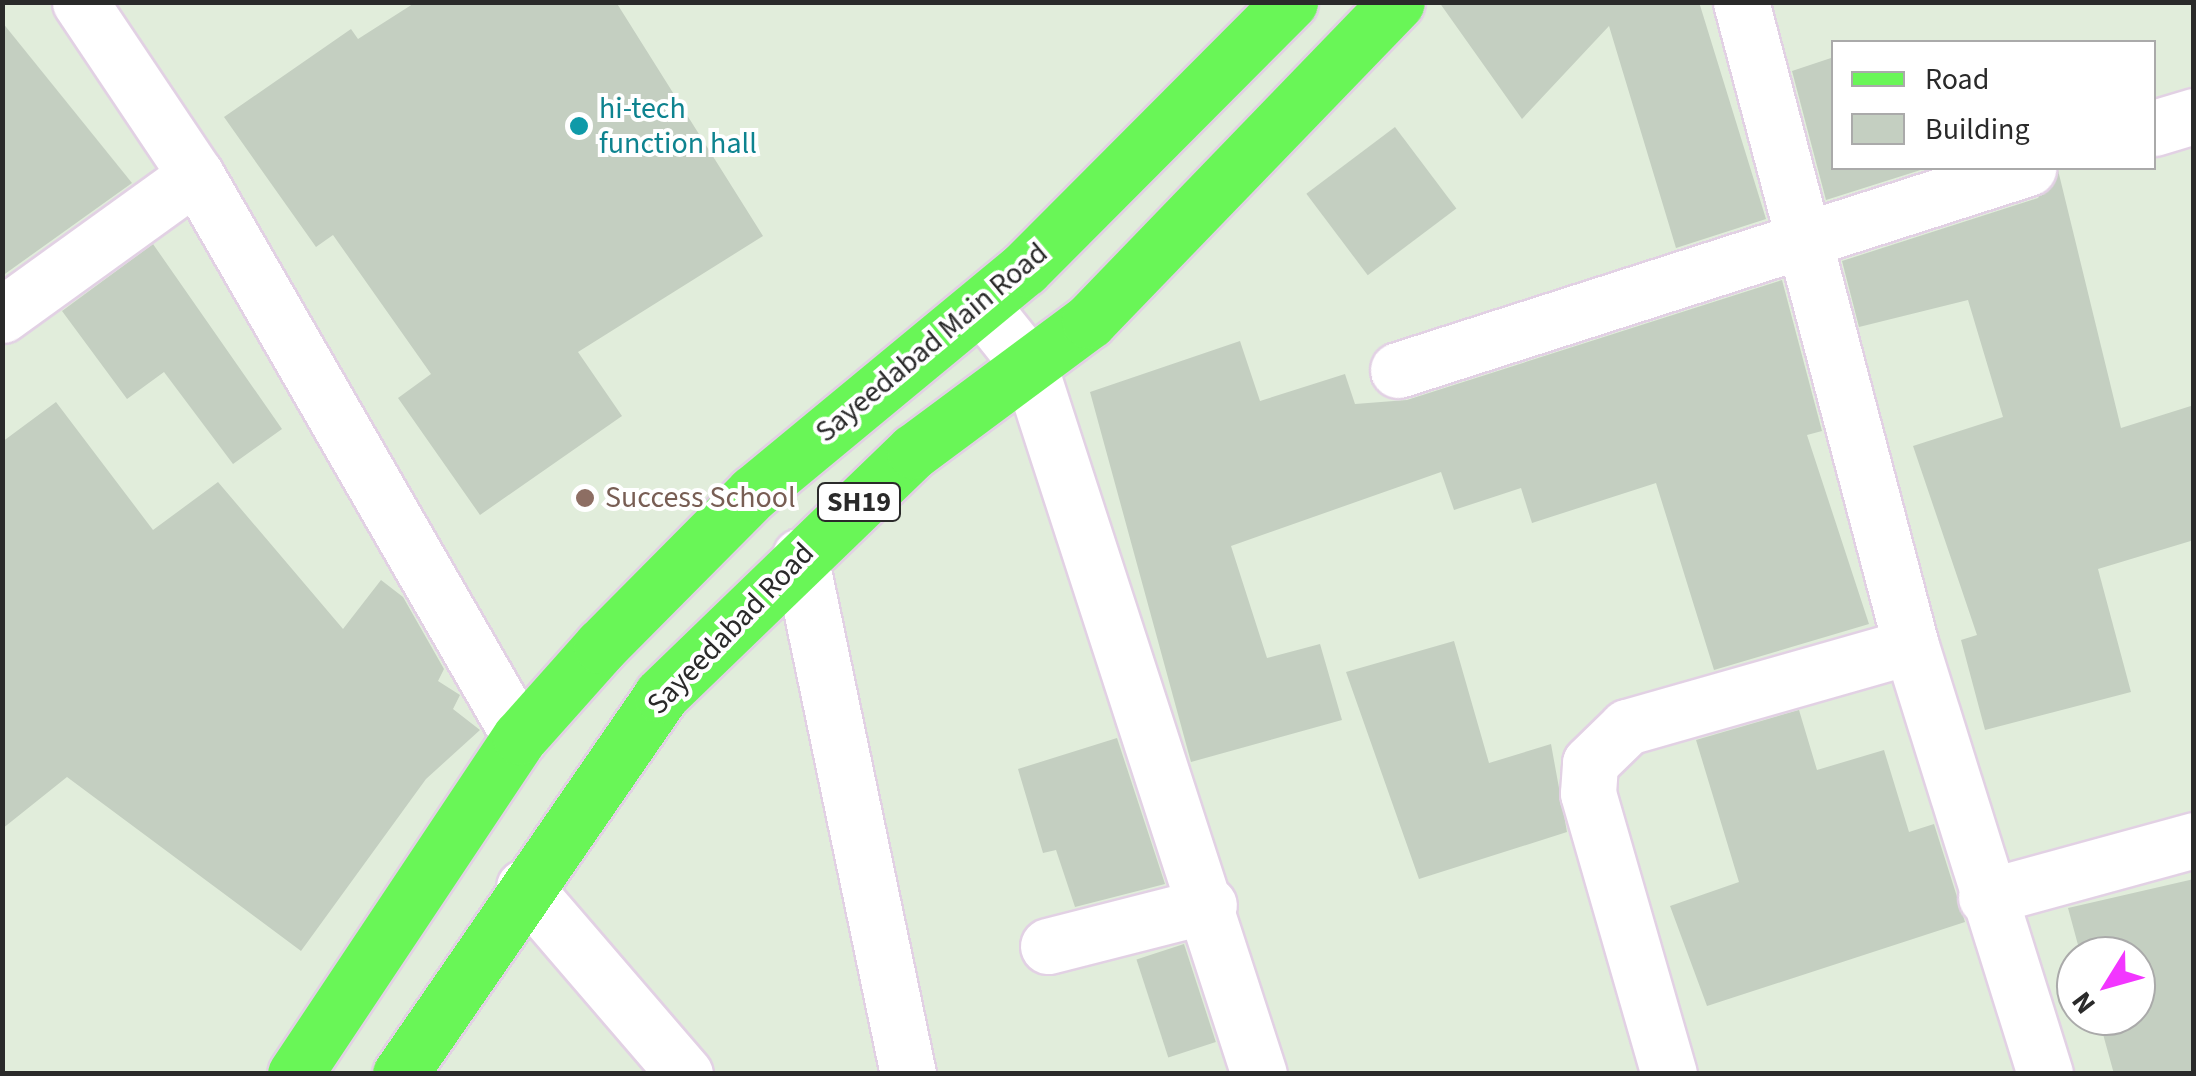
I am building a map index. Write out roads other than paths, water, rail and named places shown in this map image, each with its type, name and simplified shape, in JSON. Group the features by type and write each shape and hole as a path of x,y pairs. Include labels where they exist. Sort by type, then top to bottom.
{"main road":[{"name":"Sayeedabad Main Road","path":"296,1074 520,737 753,493 982,305 1290,2"},
{"name":"Sayeedabad Road","path":"400,1074 524,887 660,695 914,450 1089,321 1397,2"}],"street":[{"path":"80,2 196,175 520,737"},
{"path":"1741,2 1808,236 1911,646 1986,897 2045,1074"},
{"path":"2156,127 2194,116"},
{"path":"1398,370 2022,170"},
{"path":"2,316 196,175"},
{"path":"982,305 1029,365 1209,905 1260,1074"},
{"path":"800,556 908,1074"},
{"path":"1669,1074 1588,794 1590,763 1627,727 1911,646"},
{"path":"1986,897 2194,840"},
{"path":"524,887 685,1074"},
{"path":"1048,946 1209,905"}],"place":[{"name":"hi-tech function hall","path":"579,126"},
{"name":"Success School","path":"585,498"}]}
